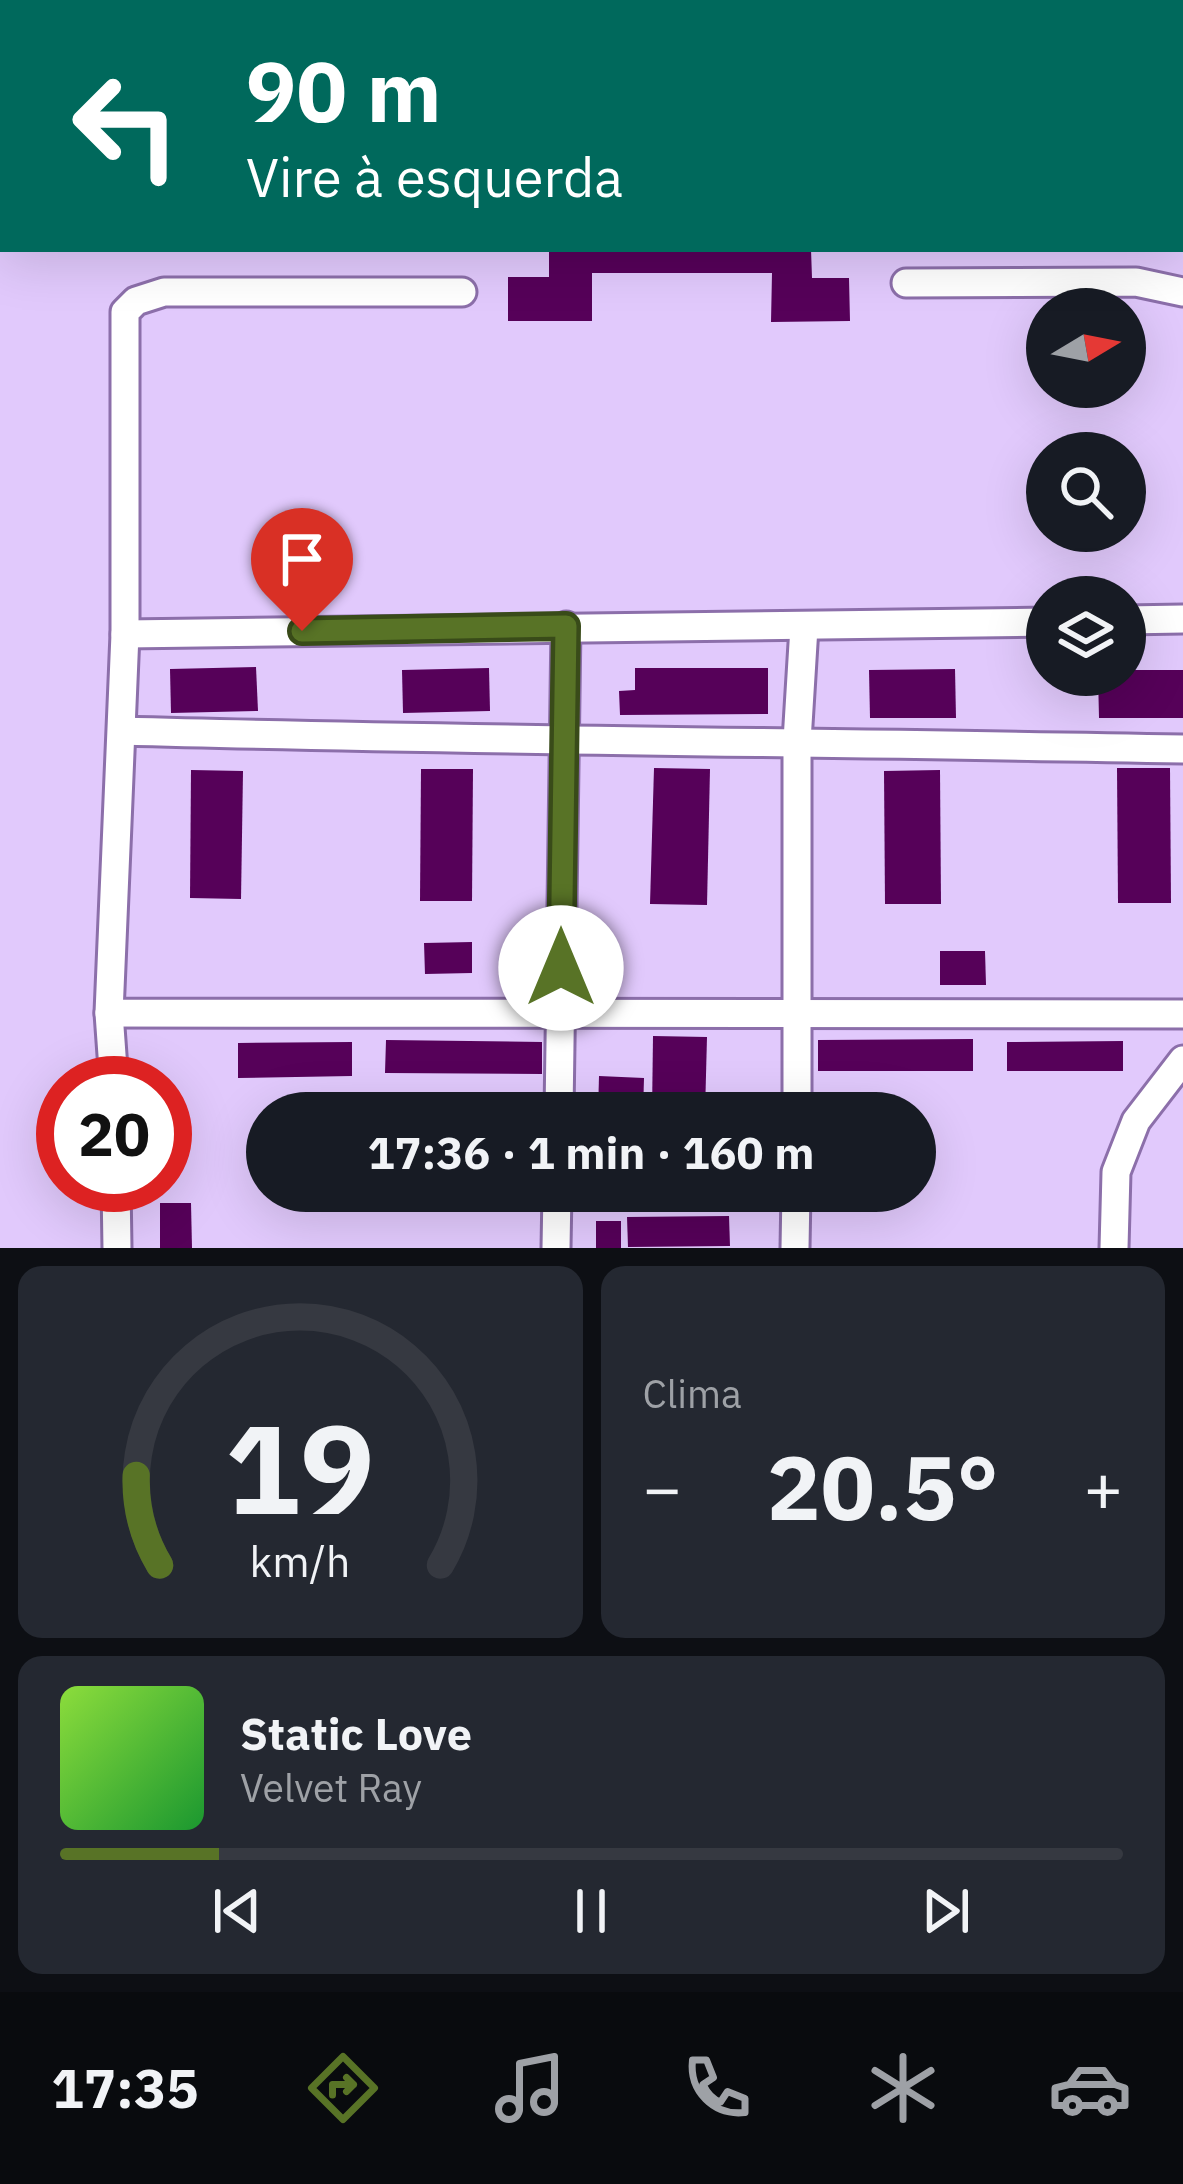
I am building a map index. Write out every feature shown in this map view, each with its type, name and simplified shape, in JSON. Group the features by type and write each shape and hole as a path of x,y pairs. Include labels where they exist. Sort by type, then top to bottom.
{"street":[{"path":"906,283 1136,282 1183,292"},
{"path":"112,1056 109,1013 125,634 125,312 136,301 164,292 462,292"},
{"path":"1146,620 1183,619"},
{"path":"125,634 1026,623"},
{"path":"559,1092 566,626"},
{"path":"797,1092 797,741 804,628"},
{"path":"122,731 561,743 797,741 1183,748"},
{"path":"109,1013 1183,1014"},
{"path":"1114,1248 1116,1172 1136,1121 1183,1060"},
{"path":"116,1212 116,1248"},
{"path":"556,1248 557,1212"},
{"path":"796,1212 796,1248"}],"building":[{"path":"549,252 811,252 812,278 849,278 850,321 771,322 772,273 592,273 592,321 508,321 508,277 549,277"},
{"path":"256,667 258,711 171,713 170,669"},
{"path":"489,668 490,711 403,713 402,670"},
{"path":"635,668 768,668 768,714 620,715 619,691 635,690"},
{"path":"955,669 956,718 870,718 869,670"},
{"path":"1146,670 1183,670 1183,718 1099,718 1098,696 1146,696"},
{"path":"654,768 710,769 707,905 650,904"},
{"path":"1117,768 1170,768 1171,903 1118,903"},
{"path":"421,769 473,769 472,901 420,901"},
{"path":"191,770 243,771 241,899 190,898"},
{"path":"940,770 941,904 885,904 884,771"},
{"path":"472,942 472,973 425,974 424,943"},
{"path":"940,951 985,951 986,985 940,985"},
{"path":"653,1036 707,1037 706,1092 652,1092"},
{"path":"973,1039 973,1071 818,1071 818,1040"},
{"path":"386,1040 542,1042 542,1074 385,1073"},
{"path":"1123,1041 1123,1071 1007,1071 1007,1042"},
{"path":"352,1042 352,1076 238,1078 238,1043"},
{"path":"599,1076 644,1078 644,1092 599,1092"},
{"path":"160,1212 191,1212 192,1248 160,1248"},
{"path":"729,1216 730,1246 628,1247 627,1217"},
{"path":"596,1221 621,1221 621,1248 596,1248"}],"route":[{"path":"302,631 566,626 561,968"}]}
